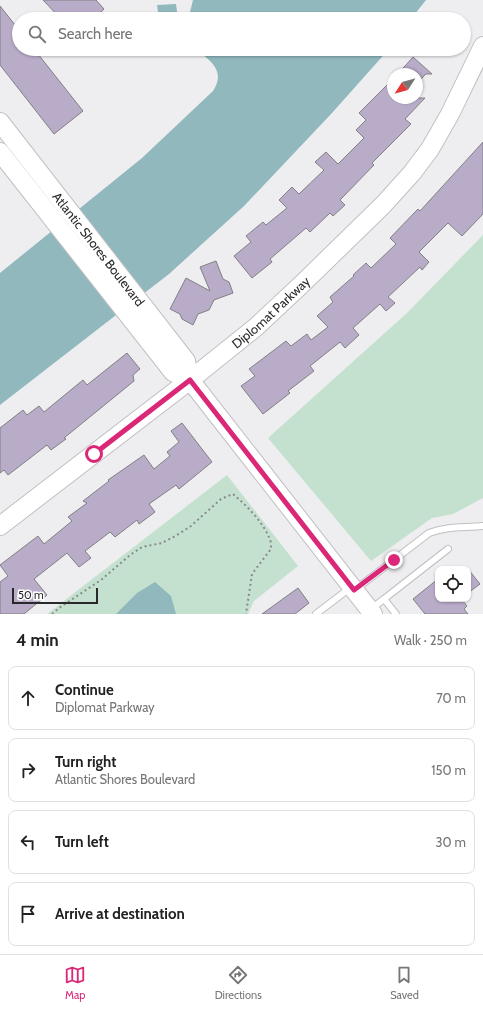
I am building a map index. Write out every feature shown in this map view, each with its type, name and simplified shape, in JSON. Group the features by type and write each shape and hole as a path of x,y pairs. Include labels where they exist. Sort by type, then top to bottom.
{"street":[{"name":"Diplomat Parkway","path":"0,526 190,380 256,327 383,205 412,173 430,149 450,114 483,46"},
{"name":"Atlantic Shores Boulevard","path":"0,122 56,208 142,318 186,361 190,380 372,612"},
{"name":"Atlantic Shores Boulevard","path":"0,152 56,208"}],"lane":[{"path":"316,614 429,533 452,527 466,528 483,526"},
{"path":"372,612 384,599 448,549"},
{"path":"384,599 396,614"}],"path":[{"path":"52,614 101,580 142,547 162,543 178,535 191,526 221,498 233,494 245,504 267,533 270,538 272,549 252,574 246,614"}],"green space":[{"path":"483,235 483,498 453,514 432,518 371,561 268,438 407,313"},
{"path":"227,475 298,566 254,601 248,614 47,614"}],"water":[{"path":"193,0 426,0 417,12 190,12"},
{"path":"176,4 177,12 158,12 157,5"},
{"path":"205,56 383,56 332,113 244,206 169,274 0,405 0,273 142,158 213,91 217,83 218,76 216,68"},
{"path":"155,582 171,596 176,614 116,614 137,593"}],"building":[{"path":"43,0 96,0 104,9 101,12 54,12"},
{"path":"0,6 12,21 12,56 40,56 83,111 54,134 0,65"},
{"path":"413,57 432,74 426,74 423,77 423,68 403,68"},
{"path":"387,85 387,104 419,104 405,119 411,124 372,163 374,165 340,200 345,205 333,216 330,213 310,232 306,228 270,259 272,262 252,278 234,256 251,242 246,236 263,222 266,225 287,208 279,200 292,187 299,194 324,170 315,162 326,152 338,164 364,138 356,130 366,120 359,113"},
{"path":"483,142 483,214 462,236 448,223 419,252 429,262 422,270 420,267 388,297 395,303 386,311 380,304 353,328 359,335 345,348 340,342 310,366 314,371 288,391 290,393 263,414 241,386 255,376 249,369 286,341 291,346 307,334 311,340 328,327 317,316 333,302 330,297 354,276 353,275 366,263 371,268 396,244 390,238 418,209 420,211"},
{"path":"216,261 223,279 229,282 233,293 214,300 209,310 198,314 193,325 182,319 180,314 170,309 186,278 210,291 200,267"},
{"path":"127,353 140,369 133,375 134,381 51,450 47,445 8,475 4,470 0,473 0,428 23,410 27,415 39,406 44,412 83,380 87,385"},
{"path":"182,423 212,462 179,489 176,485 149,504 155,512 139,524 137,520 115,537 110,532 85,551 91,558 79,567 67,553 34,579 47,595 24,614 0,614 0,582 8,576 0,565 38,536 44,544 72,521 68,517 87,503 83,501 109,481 108,480 144,455 154,469 170,456 167,452 179,442 171,431"},
{"path":"471,573 480,584 471,591"},
{"path":"435,581 435,602 464,602 467,606 464,609 468,614 425,614 413,599"},
{"path":"298,588 309,603 295,614 262,614"}],"route":[{"path":"94,454 190,380 354,590 394,560"}]}
